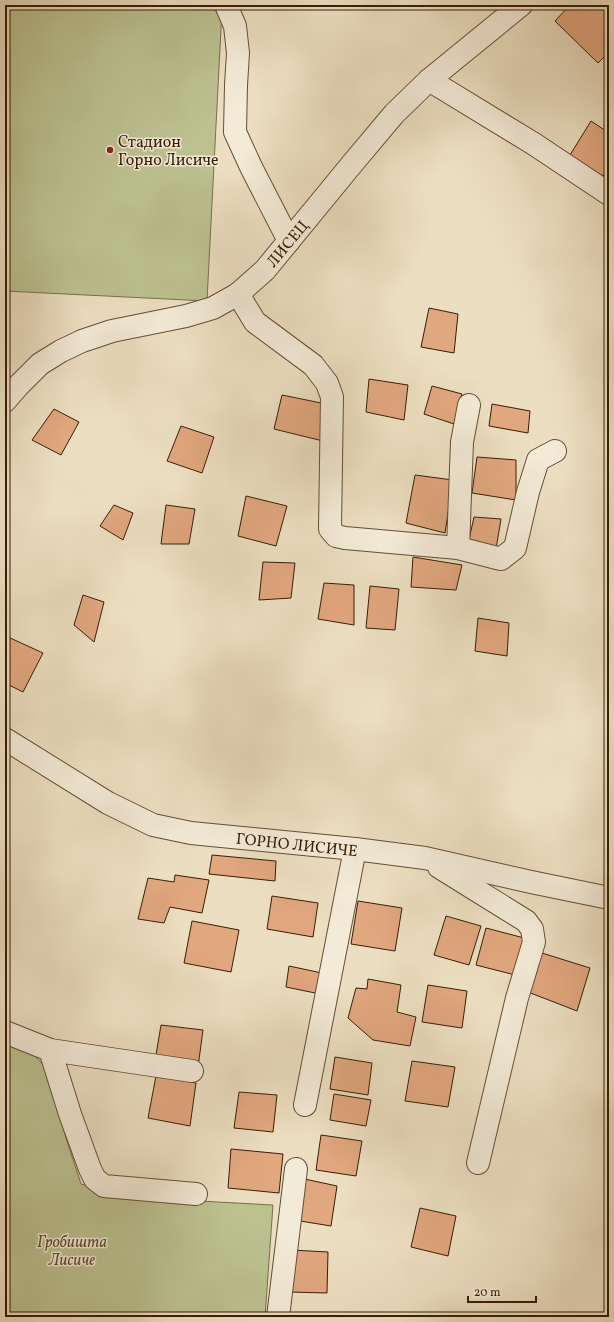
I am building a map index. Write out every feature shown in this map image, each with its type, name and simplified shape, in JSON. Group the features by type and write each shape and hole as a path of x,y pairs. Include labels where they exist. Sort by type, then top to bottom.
{"street":[{"path":"226,5 235,26 238,53 235,132 251,167 289,241"},
{"name":"ЛИСЕЦ","path":"5,401 40,364 61,351 82,341 112,332 186,316 213,308 238,294 265,270 352,164 390,120 429,80 521,5"},
{"path":"429,80 534,144 609,194"},
{"path":"238,294 255,322 313,366 327,383 332,397 330,529 336,536 458,548 501,559 515,548 528,492 538,460 555,450"},
{"path":"458,548 462,442 469,405"},
{"name":"ГОРНО ЛИСИЧЕ","path":"5,739 108,803 153,825 191,833 355,849 425,858 609,898"},
{"path":"305,1105 355,849"},
{"path":"425,858 526,921 532,929 534,942 517,998 478,1163"},
{"path":"5,1032 50,1050 192,1071"},
{"path":"50,1050 73,1121 95,1179 104,1186 196,1194"},
{"path":"278,1317 296,1168"}],"green space":[{"name":"Стадион Горно Лисиче","path":"5,5 134,5 222,9 207,301 5,291"},
{"name":"Гробишта Лисиче","path":"5,1041 27,1047 47,1069 66,1138 81,1184 125,1197 273,1205 265,1317 5,1317"}],"building":[{"path":"570,5 609,5 609,52 598,63 555,21"},
{"path":"591,121 609,133 609,166 603,176 570,155"},
{"path":"429,308 458,314 454,353 421,347"},
{"path":"369,379 408,385 404,420 366,412"},
{"path":"432,386 462,394 454,424 424,414"},
{"path":"282,395 326,404 327,442 274,429"},
{"path":"492,404 530,411 528,433 489,426"},
{"path":"54,409 79,422 61,455 32,440"},
{"path":"181,426 214,437 202,473 167,461"},
{"path":"477,457 516,460 516,500 472,493"},
{"path":"415,475 453,480 445,533 406,523"},
{"path":"246,496 287,506 276,546 238,536"},
{"path":"114,505 133,513 123,540 100,526"},
{"path":"166,505 195,509 189,544 161,544"},
{"path":"474,517 501,519 496,549 468,544"},
{"path":"413,557 462,565 456,590 411,587"},
{"path":"263,562 295,563 291,598 259,600"},
{"path":"324,583 354,585 354,625 318,619"},
{"path":"370,586 399,589 395,630 366,628"},
{"path":"83,595 104,602 94,642 74,625"},
{"path":"478,618 509,623 507,656 475,651"},
{"path":"8,637 43,653 23,692 5,683 5,643"},
{"path":"212,855 276,861 275,881 209,874"},
{"path":"175,875 209,880 202,913 170,907 164,923 138,919 148,878 174,882"},
{"path":"272,896 318,903 313,937 267,929"},
{"path":"358,901 402,908 395,951 351,944"},
{"path":"446,916 481,926 469,965 434,955"},
{"path":"192,921 239,930 231,972 184,963"},
{"path":"486,928 528,939 519,976 476,965"},
{"path":"542,953 590,968 577,1011 528,992"},
{"path":"289,966 322,973 320,994 286,987"},
{"path":"368,979 401,985 397,1012 416,1017 410,1046 373,1040 348,1018 356,988 367,989"},
{"path":"428,985 467,991 462,1028 422,1022"},
{"path":"161,1025 203,1030 198,1067 155,1061"},
{"path":"335,1057 372,1063 368,1095 330,1089"},
{"path":"412,1061 455,1067 448,1107 405,1101"},
{"path":"156,1076 196,1083 190,1126 148,1118"},
{"path":"239,1092 277,1095 273,1132 234,1128"},
{"path":"334,1094 371,1100 366,1126 330,1120"},
{"path":"321,1135 362,1141 356,1176 316,1170"},
{"path":"231,1149 283,1154 279,1193 228,1188"},
{"path":"300,1178 337,1186 331,1226 294,1220"},
{"path":"420,1208 456,1216 448,1256 411,1247"},
{"path":"291,1250 328,1252 327,1293 289,1292"}],"place":[{"name":"Стадион Горно Лисиче","path":"110,150"}]}
